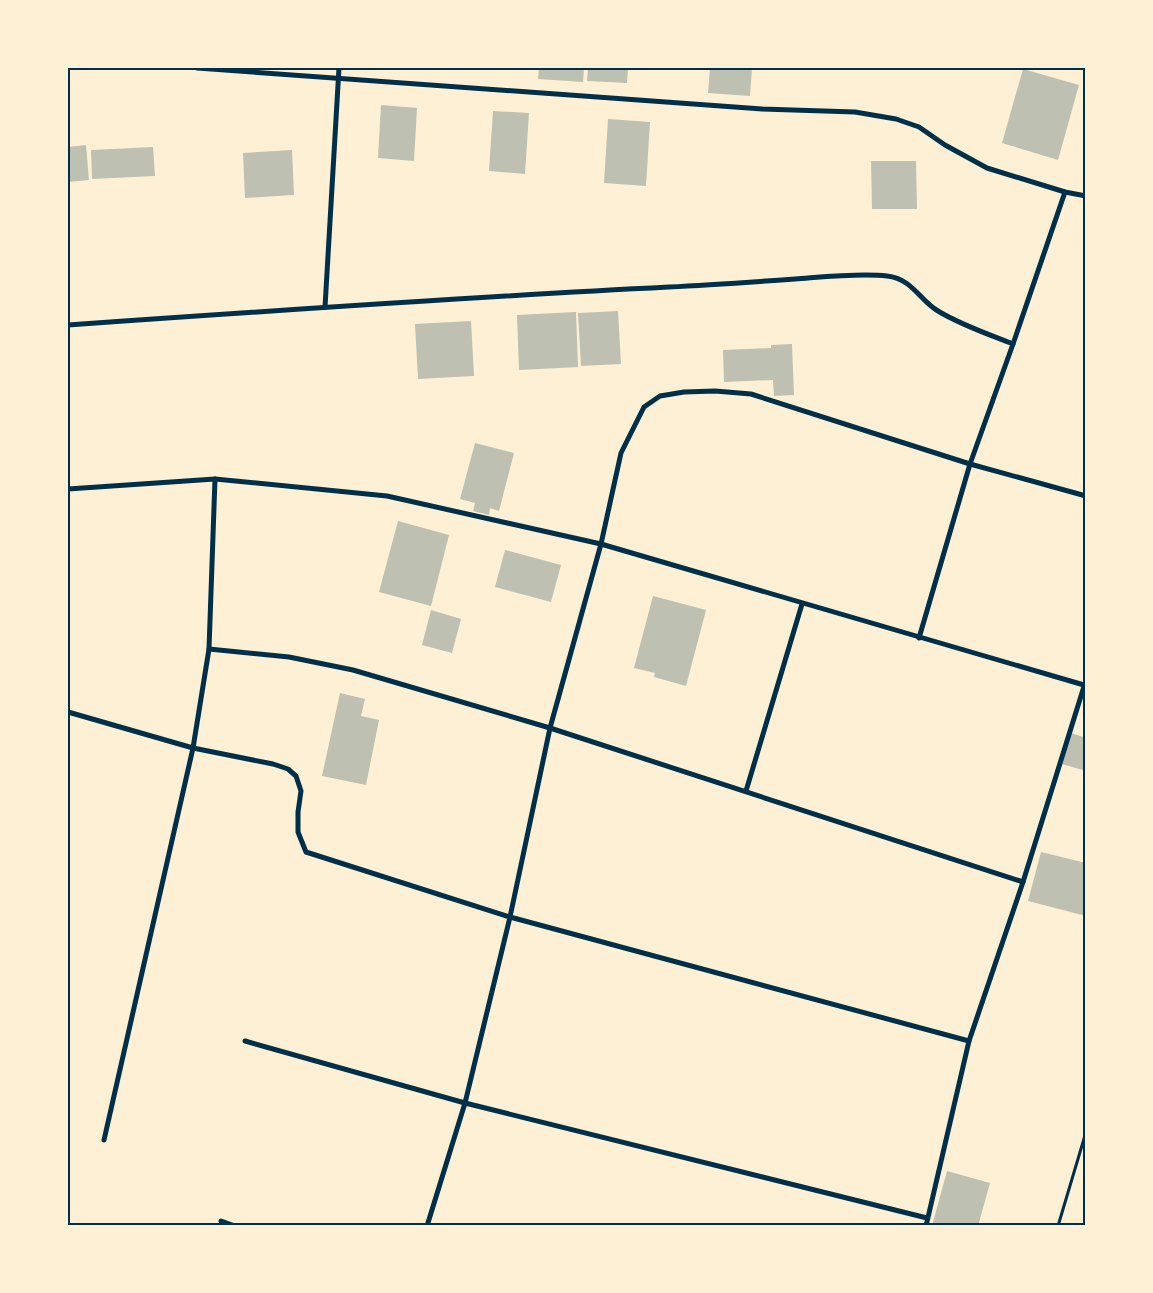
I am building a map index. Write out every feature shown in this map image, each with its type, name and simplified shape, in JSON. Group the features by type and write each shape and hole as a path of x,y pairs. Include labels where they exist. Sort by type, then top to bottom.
{"street":[{"path":"197,68 762,109 855,112 896,119 919,127 945,145 987,168 1065,192 1086,196"},
{"path":"325,307 339,68"},
{"path":"919,638 970,464 1014,344 1065,192"},
{"path":"68,325 325,307 716,285 830,276 888,276 903,280 935,310 956,321 1014,344"},
{"path":"427,1226 465,1103 510,917 550,728 601,544 621,453 644,407 660,396 684,392 715,391 751,394 970,464 1086,496"},
{"path":"104,1140 193,748 209,649 215,479"},
{"path":"68,490 215,479 387,496 601,544 919,638 1085,683 1023,882 969,1041 926,1226"},
{"path":"746,791 802,604"},
{"path":"209,649 289,657 353,670 550,728 1023,882"},
{"path":"68,712 193,748 273,764 288,769 296,776 301,791 298,832 306,852 510,917 969,1041"},
{"path":"245,1041 465,1103 927,1218"},
{"path":"221,1221 235,1226"}],"path":[{"path":"1064,1226 1058,1225 1086,1132"}],"building":[{"path":"539,68 584,68 583,82 538,79"},
{"path":"588,68 628,68 627,83 587,81"},
{"path":"710,68 752,68 750,96 708,93"},
{"path":"1023,69 1079,85 1058,160 1002,143"},
{"path":"381,105 417,108 414,161 378,158"},
{"path":"493,111 529,113 525,174 489,171"},
{"path":"608,119 650,122 646,186 604,183"},
{"path":"86,145 89,180 68,182 68,147"},
{"path":"153,147 155,176 92,179 91,150"},
{"path":"292,150 294,195 245,198 243,153"},
{"path":"871,161 916,161 917,209 872,209"},
{"path":"618,311 621,364 581,366 578,313"},
{"path":"576,312 578,367 519,370 517,315"},
{"path":"471,321 474,376 418,379 415,324"},
{"path":"792,344 794,395 774,396 773,380 724,382 723,350 771,348 771,345"},
{"path":"475,443 514,453 499,511 490,508 489,515 473,511 475,503 460,499"},
{"path":"398,521 449,535 431,606 379,592"},
{"path":"505,550 561,565 551,602 495,587"},
{"path":"653,596 706,610 686,686 654,677 655,673 634,668"},
{"path":"431,610 461,619 452,653 422,645"},
{"path":"340,693 365,699 361,716 379,720 366,785 322,776"},
{"path":"1071,733 1086,738 1086,771 1062,764"},
{"path":"1041,852 1086,863 1086,916 1028,901"},
{"path":"947,1171 990,1183 978,1226 932,1226"}]}
